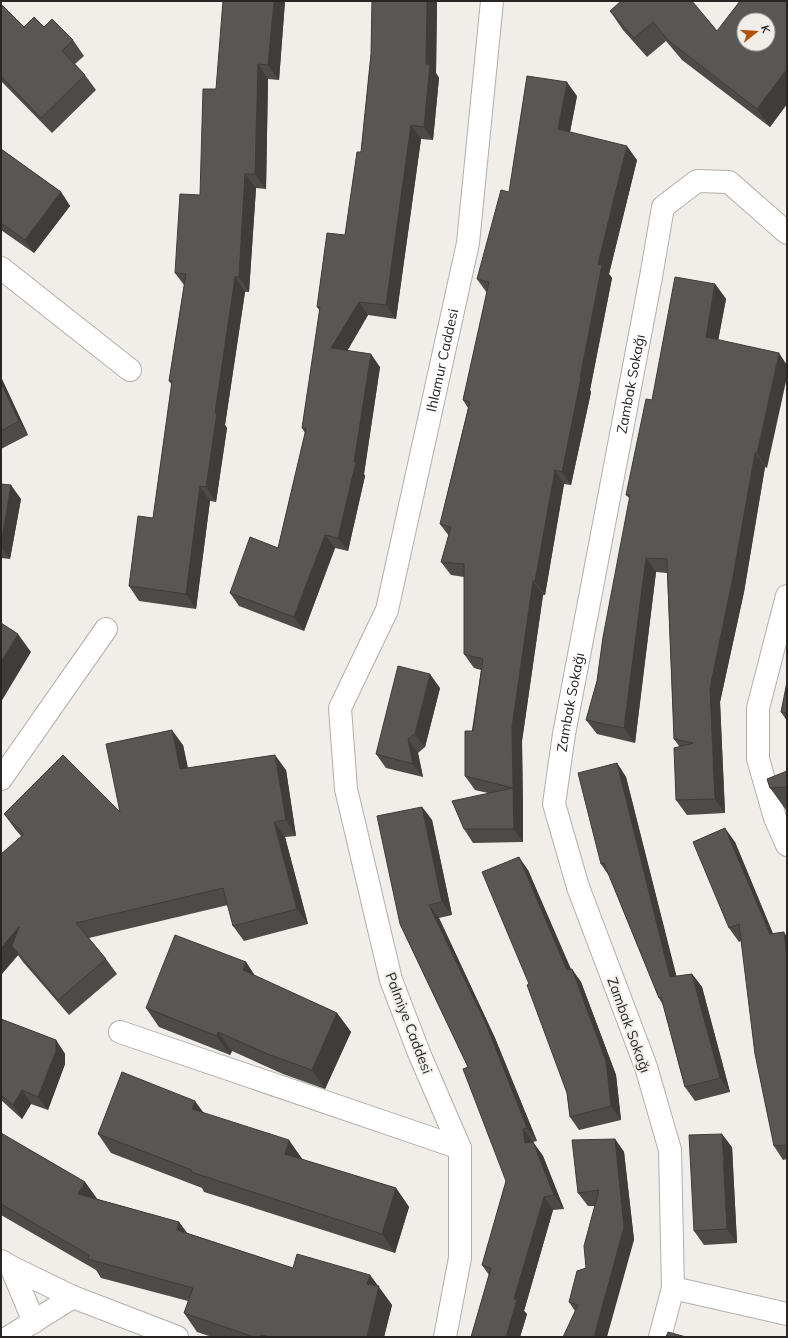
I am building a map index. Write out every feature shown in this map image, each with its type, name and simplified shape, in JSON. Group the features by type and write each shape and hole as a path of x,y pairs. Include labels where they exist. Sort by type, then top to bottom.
{"street":[{"name":"Ihlamur Caddesi","path":"340,708 387,610 468,243 492,1"},
{"name":"Zambak Sokağı","path":"660,1337 673,1288 670,1150 646,1067 578,887 554,804 566,726 663,207 696,181 729,182 787,234"},
{"path":"1,268 130,370"},
{"path":"787,596 758,708 758,759 775,818 787,845"},
{"path":"1,779 106,629"},
{"name":"Palmiye Caddesi","path":"340,708 346,789 391,980 419,1053 460,1148 460,1258 445,1337"},
{"path":"120,1032 460,1148"},
{"path":"6,1264 73,1297 177,1337"},
{"path":"6,1264 34,1322"},
{"path":"673,1288 787,1314"},
{"path":"9,1337 73,1297"}],"building":[{"path":"223,1 274,1 268,65 258,64 255,174 245,174 239,277 235,277 215,413 217,413 206,487 200,486 186,594 129,586 138,516 153,518 172,381 169,381 186,274 175,273 180,194 200,195 203,89 216,89"},
{"path":"372,1 427,1 426,64 430,64 424,127 411,125 386,305 359,302 331,348 371,354 354,462 356,462 338,538 325,535 294,617 230,593 250,537 278,548 306,429 302,428 320,307 317,307 327,233 345,235 357,152 361,152 371,54"},
{"path":"621,1 692,1 717,31 740,1 787,1 787,69 757,109 669,41 653,22 634,38 610,11"},
{"path":"1,4 24,27 34,17 44,27 52,19 73,40 62,51 85,75 41,118 1,76"},
{"path":"527,76 567,82 558,129 627,146 598,264 602,265 562,472 555,470 535,581 533,581 512,727 513,788 465,776 465,731 473,731 483,659 464,654 464,564 441,562 451,527 440,524 470,402 463,400 489,282 477,279 501,190 509,192"},
{"path":"1,149 61,192 25,240 1,223"},
{"path":"675,277 715,284 706,337 779,353 757,453 755,453 733,577 710,688 715,799 676,800 674,748 693,743 674,739 667,559 646,558 624,728 586,720 597,681 603,637 630,495 626,495 646,399 652,400"},
{"path":"1,383 19,421 1,431"},
{"path":"1,484 11,485 1,545"},
{"path":"1,623 18,634 1,662"},
{"path":"398,666 430,674 415,734 408,739 413,764 376,754"},
{"path":"787,682 787,713 781,712"},
{"path":"172,730 180,769 275,755 286,820 274,822 297,909 233,926 223,888 76,923 106,959 58,1000 12,946 19,927 1,948 1,854 24,834 4,814 63,755 120,812 106,744"},
{"path":"617,763 670,977 692,974 720,1078 685,1087 661,997 659,998 604,863 601,864 578,773"},
{"path":"787,771 787,787 770,788 767,779"},
{"path":"513,788 514,829 464,829 452,801"},
{"path":"422,807 442,902 429,905 486,1024 527,1128 523,1129 525,1143 533,1142 554,1195 544,1197 514,1299 517,1300 506,1337 471,1337 491,1268 482,1265 506,1181 463,1069 468,1067 400,924 377,816"},
{"path":"725,828 770,934 784,932 787,957 787,1145 774,1146 755,1054 739,924 729,928 693,842"},
{"path":"519,857 567,970 572,969 606,1061 611,1106 570,1117 567,1093 527,985 529,984 482,872"},
{"path":"175,935 246,962 243,970 337,1013 312,1070 270,1055 218,1032 217,1036 146,1008"},
{"path":"1,1019 56,1040 56,1051 38,1097 22,1090 13,1105 1,1095"},
{"path":"122,1072 195,1101 192,1109 289,1140 285,1154 396,1188 382,1234 191,1172 192,1170 98,1134"},
{"path":"1,1133 85,1182 78,1194 179,1222 177,1230 293,1268 297,1254 370,1275 367,1284 379,1286 367,1337 270,1337 261,1335 260,1337 254,1337 184,1313 193,1288 88,1259 89,1255 1,1204"},
{"path":"722,1134 727,1229 694,1231 689,1135"},
{"path":"615,1139 624,1227 594,1337 563,1337 578,1305 569,1302 577,1271 586,1268 584,1246 599,1190 578,1193 572,1140"},
{"path":"668,1332 686,1337 666,1337"}]}
